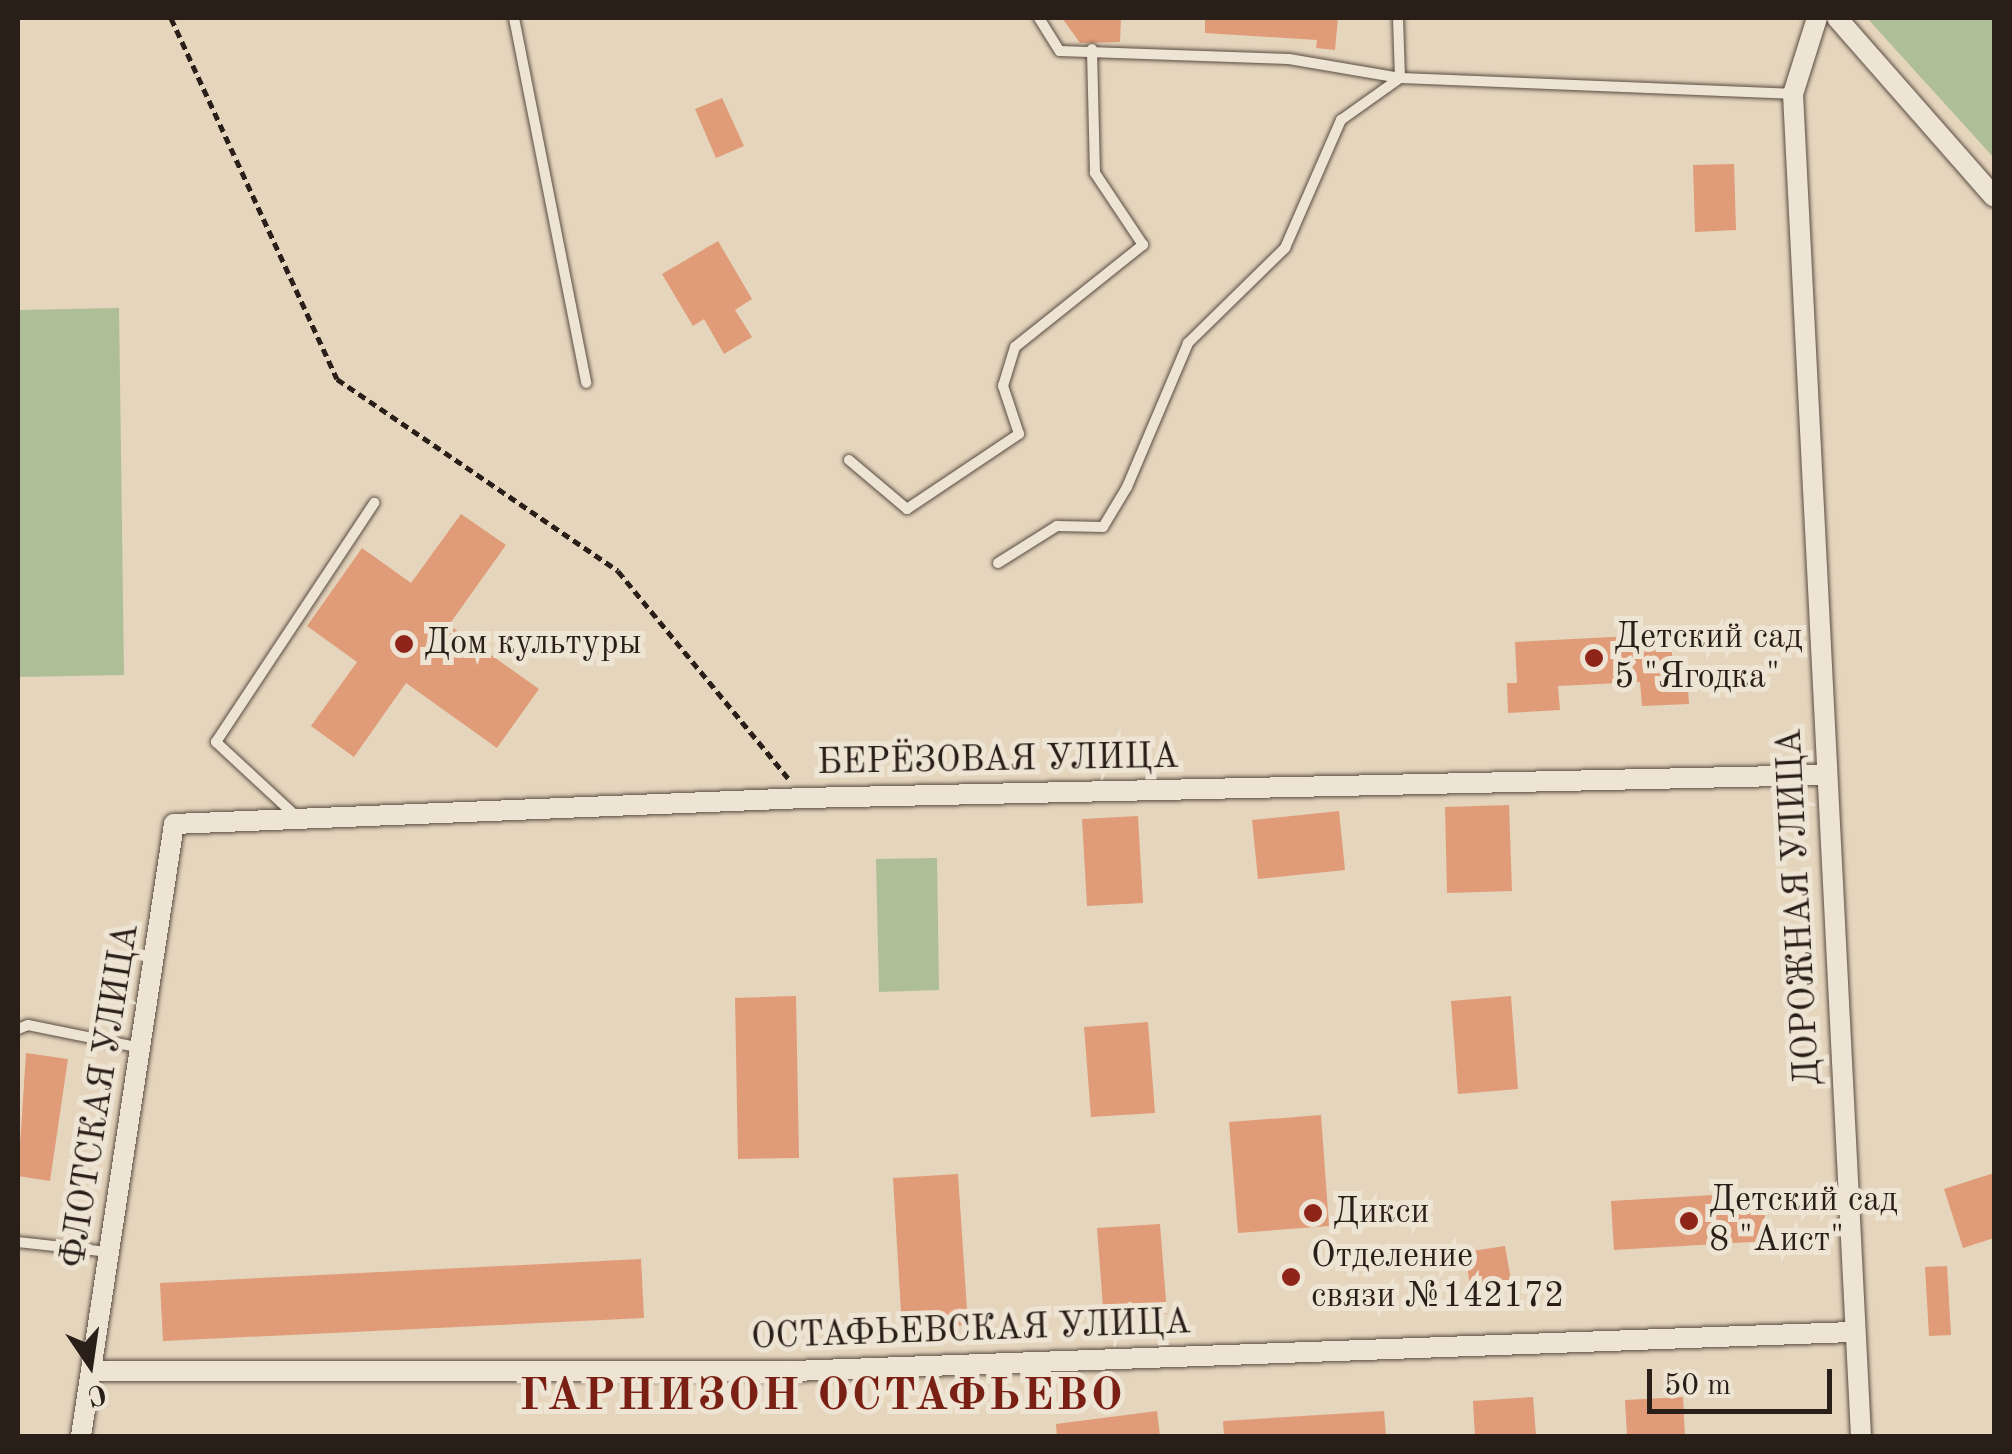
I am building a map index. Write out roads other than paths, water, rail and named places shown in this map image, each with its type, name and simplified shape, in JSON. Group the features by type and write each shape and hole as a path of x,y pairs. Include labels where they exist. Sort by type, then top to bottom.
{"street":[{"name":"ДОРОЖНАЯ УЛИЦА","path":"1816,18 1794,94 1824,775 1852,1332 1861,1436"},
{"path":"1836,18 1994,197"},
{"name":"БЕРЁЗОВАЯ УЛИЦА","path":"174,824 804,798 1824,775"},
{"name":"ФЛОТСКАЯ УЛИЦА","path":"81,1436 174,824"},
{"name":"ОСТАФЬЕВСКАЯ УЛИЦА","path":"92,1371 793,1370 1852,1332"}],"lane":[{"path":"514,18 586,383"},
{"path":"1039,18 1060,51 1092,49 1289,59 1400,78 1794,94"},
{"path":"1398,18 1400,78"},
{"path":"850,460 907,510 1019,434 1003,386 1016,347 1143,246 1095,173 1092,49"},
{"path":"998,563 1057,526 1102,527 1127,488 1188,343 1285,248 1342,120 1400,78"},
{"path":"299,818 216,742 374,503"},
{"path":"18,1029 28,1024 140,1048"},
{"path":"18,1242 110,1252"}],"place":[{"name":"Дом культуры","path":"404,644"},
{"name":"Детский сад 5 \"Ягодка\"","path":"1594,658"},
{"name":"Дикси","path":"1313,1213"},
{"name":"Детский сад 8 \"Аист\"","path":"1689,1221"},
{"name":"Отделение связи №142172","path":"1291,1277"}],"district":[{"name":"ГАРНИЗОН ОСТАФЬЕВО","path":"822,1398"}]}
